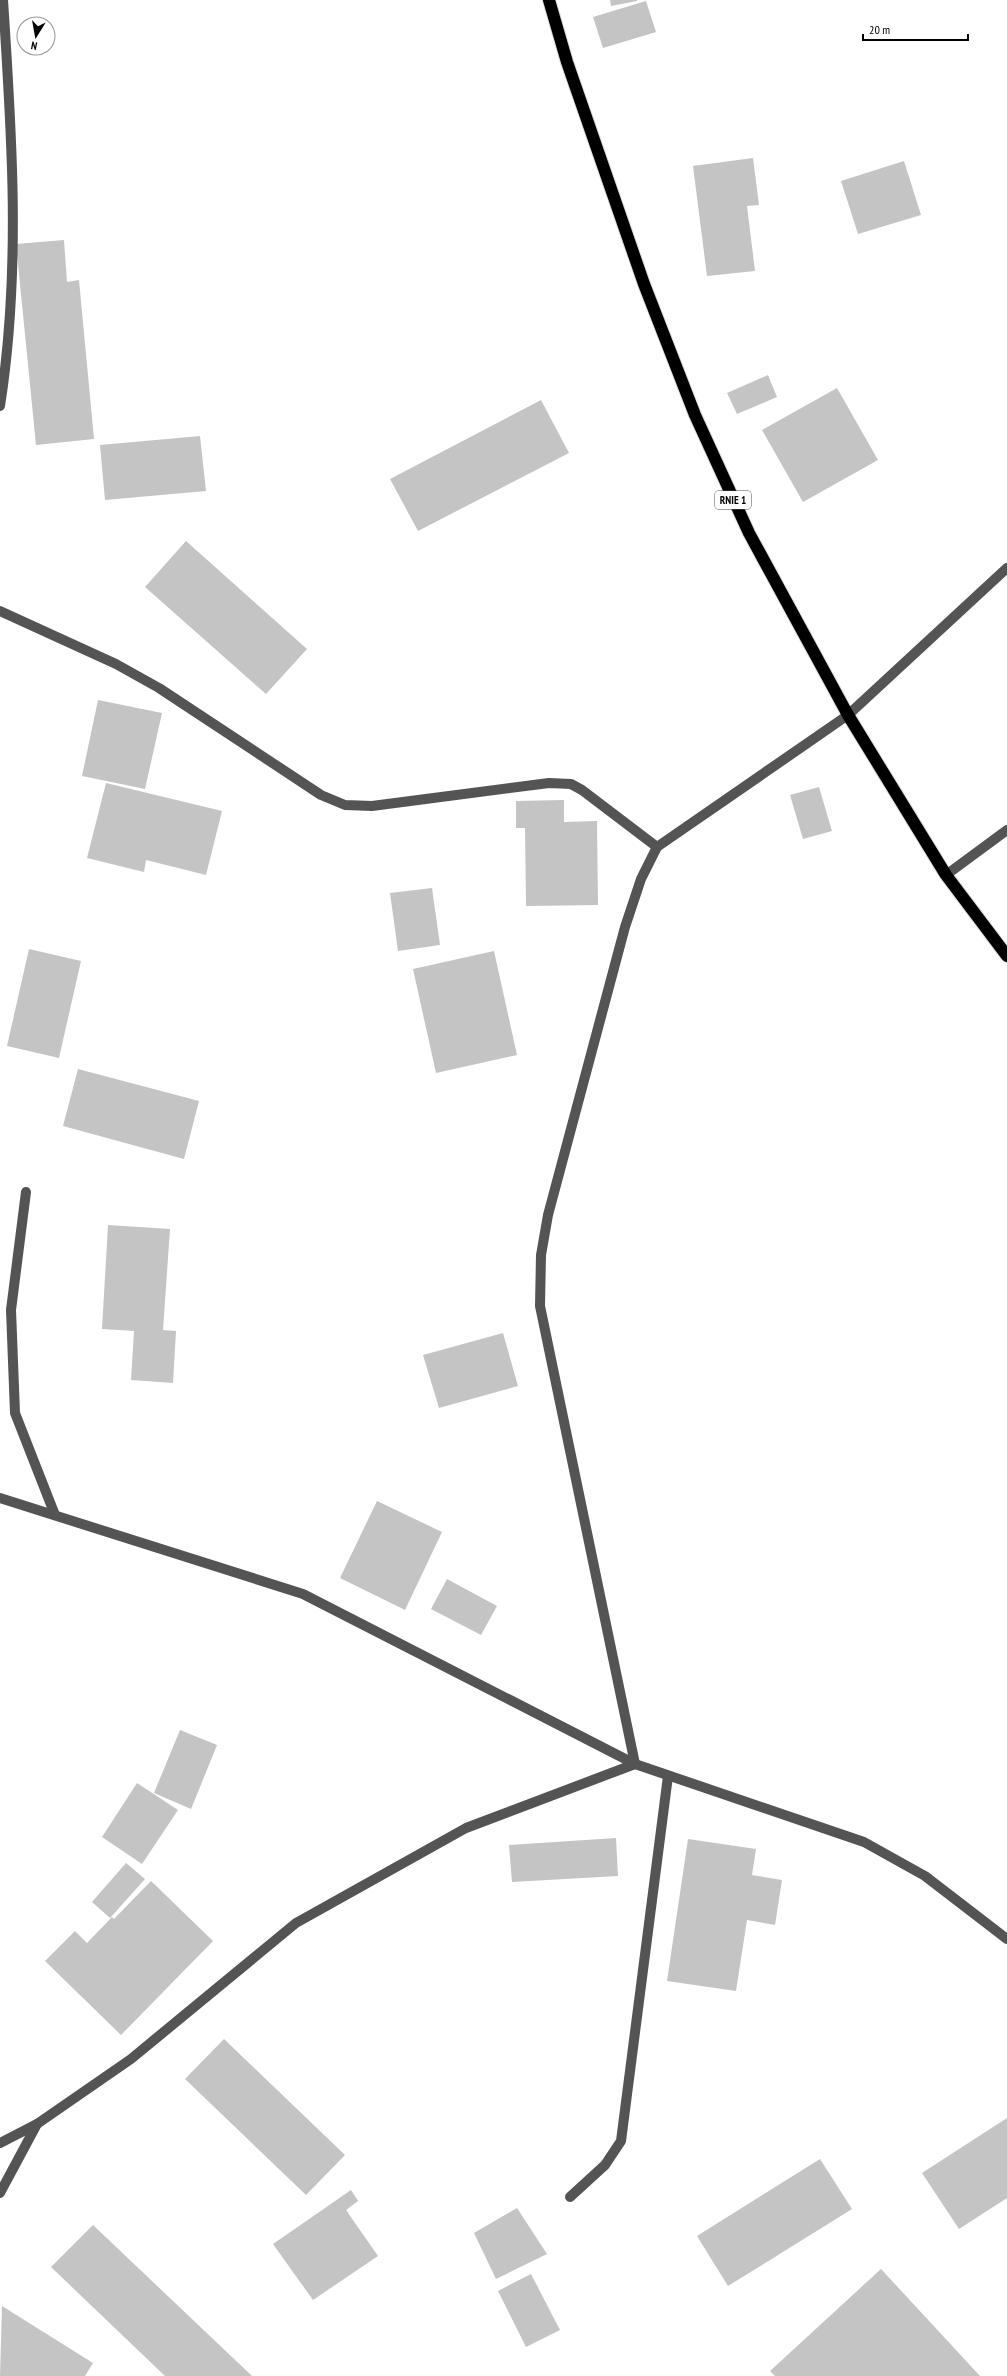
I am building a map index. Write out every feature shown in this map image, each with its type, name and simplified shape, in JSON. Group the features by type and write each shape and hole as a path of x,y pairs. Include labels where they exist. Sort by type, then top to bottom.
{"highway":[{"name":"RNIE 1","path":"549,0 567,62 641,277 694,415 749,534 848,715 946,875 1007,956"}],"street":[{"path":"0,406 6,366 13,240 12,146 3,0"},
{"path":"635,1764 540,1306 541,1256 548,1215 625,927 641,878 657,847 848,715 1007,568"},
{"path":"0,611 116,664 159,688 321,795 345,804 372,806 398,804 550,782 570,784 582,790 657,847"},
{"path":"946,875 1007,830"},
{"path":"26,1192 11,1310 15,1413 55,1515"},
{"path":"0,1498 303,1594 635,1764 864,1842 925,1876 1007,1939"},
{"path":"0,2143 37,2124 131,2059 296,1923 466,1828 635,1764"},
{"path":"570,2197 605,2165 621,2141 668,1776"},
{"path":"0,2193 37,2124"}],"building":[{"path":"610,0 637,0 637,1 611,6"},
{"path":"646,1 656,32 603,48 593,17"},
{"path":"753,158 759,205 747,206 755,271 707,276 693,166"},
{"path":"904,161 921,215 858,234 841,181"},
{"path":"64,240 67,282 79,280 94,439 36,445 16,244"},
{"path":"768,375 777,397 737,414 727,393"},
{"path":"837,388 878,460 803,502 762,430"},
{"path":"541,400 569,453 418,531 390,479"},
{"path":"200,436 206,491 105,500 100,445"},
{"path":"186,541 307,649 266,694 145,587"},
{"path":"98,700 162,713 145,789 82,776"},
{"path":"106,783 222,811 206,875 146,860 144,872 87,858"},
{"path":"819,787 832,831 803,839 790,795"},
{"path":"564,800 564,822 597,821 598,905 526,906 525,828 516,828 516,801"},
{"path":"432,888 440,945 398,951 390,893"},
{"path":"29,949 81,961 59,1058 7,1046"},
{"path":"494,951 517,1055 436,1073 413,969"},
{"path":"78,1069 199,1101 184,1159 63,1126"},
{"path":"108,1225 170,1229 163,1330 176,1331 173,1383 131,1380 134,1331 102,1329"},
{"path":"503,1333 518,1386 439,1408 423,1355"},
{"path":"377,1501 442,1532 405,1610 340,1578"},
{"path":"447,1579 497,1606 481,1635 431,1609"},
{"path":"180,1730 217,1745 191,1809 154,1793"},
{"path":"137,1783 178,1810 142,1864 102,1837"},
{"path":"616,1838 618,1876 512,1882 509,1845"},
{"path":"688,1839 756,1849 752,1875 782,1880 775,1925 747,1920 736,1991 667,1981"},
{"path":"126,1863 145,1879 110,1918 92,1902"},
{"path":"151,1881 213,1941 121,2035 45,1961 75,1931 87,1943 112,1917 114,1919"},
{"path":"224,2039 345,2155 306,2195 185,2079"},
{"path":"1007,2118 1007,2198 959,2229 922,2173"},
{"path":"820,2159 852,2209 728,2286 697,2236"},
{"path":"351,2190 358,2201 346,2210 378,2256 313,2300 273,2244"},
{"path":"517,2208 547,2254 496,2279 474,2233"},
{"path":"93,2225 252,2376 165,2376 51,2267"},
{"path":"881,2269 980,2376 775,2376 770,2371"},
{"path":"531,2274 560,2330 526,2347 498,2291"},
{"path":"2,2306 93,2363 85,2376 0,2376"}]}
